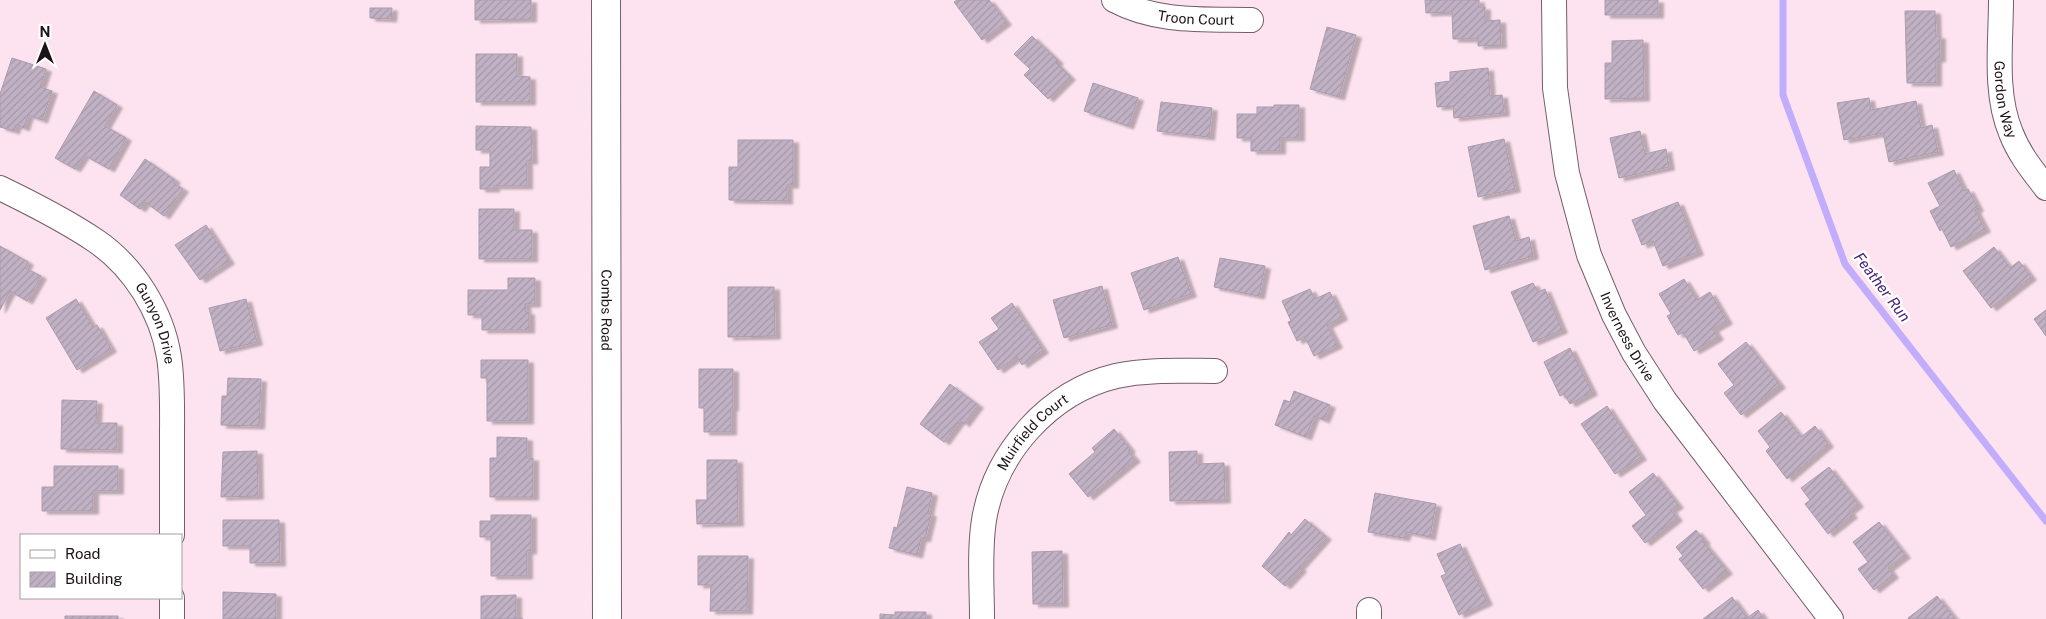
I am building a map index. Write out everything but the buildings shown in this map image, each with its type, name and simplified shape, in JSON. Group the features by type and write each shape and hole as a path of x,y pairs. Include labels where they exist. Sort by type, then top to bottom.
{"street":[{"name":"Combs Road","path":"606,0 607,619"},
{"name":"Troon Court","path":"1114,0 1153,15 1174,19 1251,20"},
{"name":"Inverness Drive","path":"1554,0 1555,88 1566,173 1589,255 1614,316 1634,353 1665,401 1831,619"},
{"name":"Gordon Way","path":"2001,0 2001,89 2003,108 2019,151 2046,188"},
{"name":"Gunyon Drive","path":"0,188 22,198 100,245 120,262 134,279 156,316 166,346 171,379 172,534"},
{"name":"Muirfield Court","path":"982,619 982,539 987,508 1002,468 1026,432 1041,416 1058,403 1095,383 1116,376 1147,372 1214,371"},
{"path":"172,599 172,619"}],"waterway":[{"name":"Feather Run","path":"1783,0 1783,95 1845,264 2046,521"}]}
